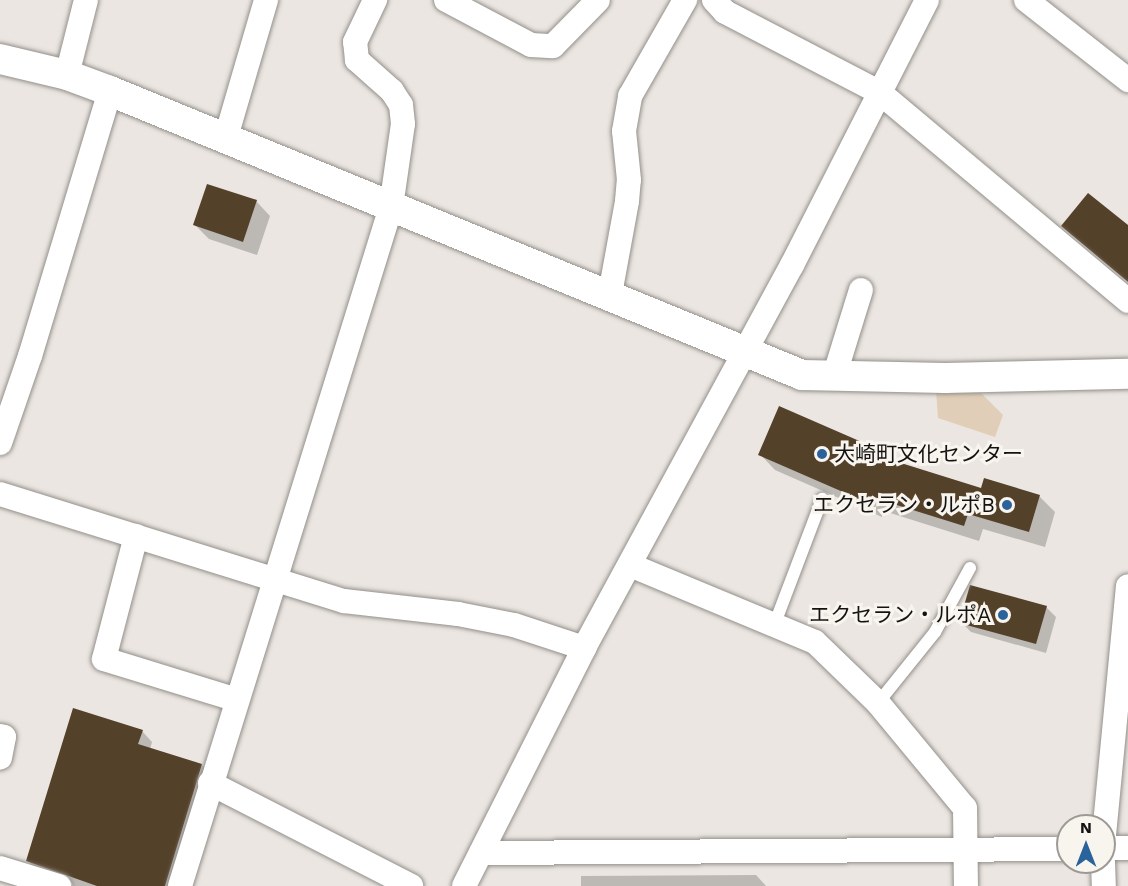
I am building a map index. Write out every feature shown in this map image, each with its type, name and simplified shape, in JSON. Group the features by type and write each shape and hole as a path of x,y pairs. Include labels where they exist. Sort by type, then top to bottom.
{"street":[{"path":"66,75 86,0"},
{"path":"226,137 266,0"},
{"path":"180,886 210,783 276,581 391,207 403,123 401,105 392,91 357,60 356,42 375,0"},
{"path":"446,0 531,45 553,46 598,0"},
{"path":"610,294 627,201 628,180 624,131 630,96 685,0"},
{"path":"714,0 725,12 879,92 1128,301"},
{"path":"464,886 584,648 742,352 792,265 927,0"},
{"path":"1026,0 1128,80"},
{"path":"0,59 66,75 110,91 610,294 742,352 802,375 834,377 1128,374"},
{"path":"0,443 30,356 110,91"},
{"path":"834,377 861,290"},
{"path":"0,494 344,601 458,614 514,625 584,648"},
{"path":"136,536 104,659 237,700"},
{"path":"630,565 775,623 815,642 878,703 965,808 966,886"},
{"path":"1106,814 1128,586"},
{"path":"0,736 4,737 0,758"},
{"path":"210,783 411,886"},
{"path":"481,853 966,852 1056,849"},
{"path":"0,867 59,886"}],"lane":[{"path":"775,623 822,499"},
{"path":"878,703 935,632 970,568"}],"shaded area":[{"path":"977,389 1003,415 995,437 938,418 936,390"}],"building":[{"path":"207,184 257,200 243,242 193,225"},
{"path":"1088,193 1128,225 1128,282 1061,226"},
{"path":"779,406 887,453 885,458 981,488 984,478 1040,495 1029,532 968,514 964,526 868,496 866,502 758,455"},
{"name":"エクセラン・ルポA","path":"970,585 1047,606 1036,644 959,623"},
{"path":"73,708 143,730 138,744 202,764 165,886 97,886 26,861"}],"place":[{"name":"大崎町文化センター","path":"822,454"},
{"name":"エクセラン・ルポB","path":"1007,505"},
{"name":"エクセラン・ルポA","path":"1003,615"}]}
